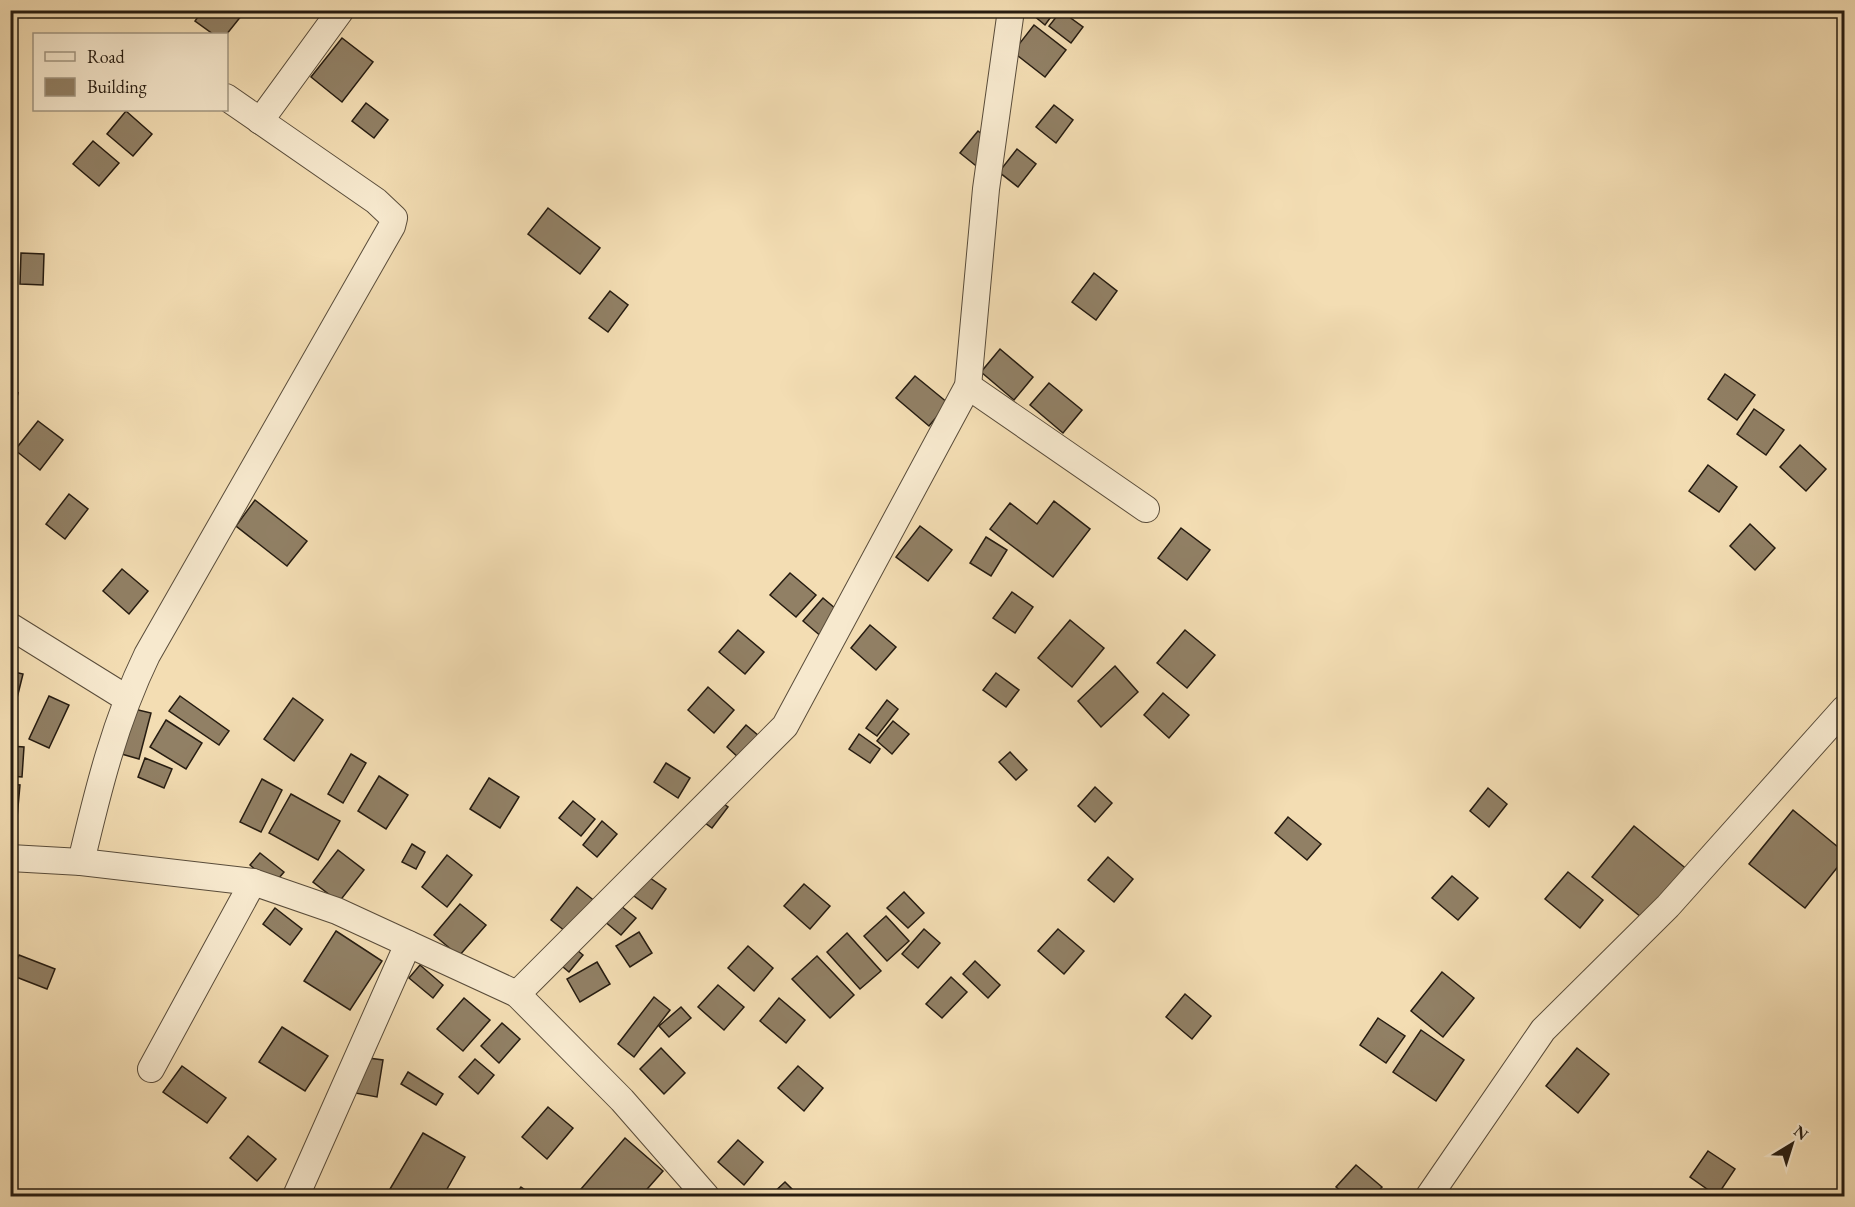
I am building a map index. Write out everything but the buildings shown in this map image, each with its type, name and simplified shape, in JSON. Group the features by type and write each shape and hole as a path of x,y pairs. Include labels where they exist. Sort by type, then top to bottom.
{"street":[{"path":"260,121 341,10"},
{"path":"517,994 785,726 968,386 986,189 1011,10"},
{"path":"81,862 104,765 126,698 147,655 392,226 394,218 376,201 228,97"},
{"path":"968,386 1146,509"},
{"path":"10,626 126,698"},
{"path":"1429,1197 1543,1030 1668,906 1845,710"},
{"path":"10,858 81,862 253,882 337,911 517,994 622,1100 706,1197"},
{"path":"151,1069 253,882"},
{"path":"296,1197 408,944"}]}
